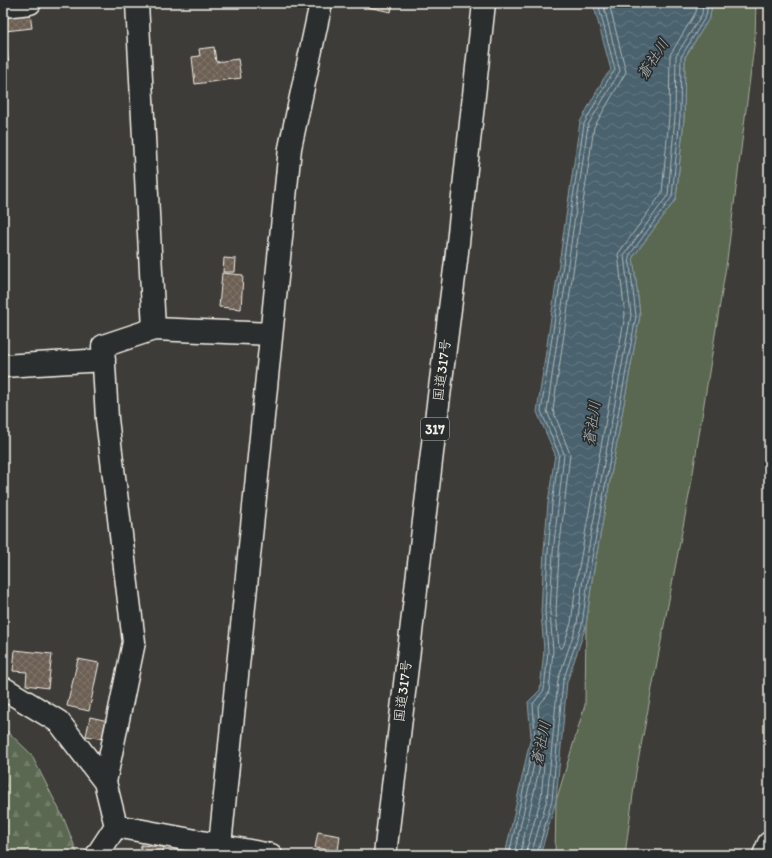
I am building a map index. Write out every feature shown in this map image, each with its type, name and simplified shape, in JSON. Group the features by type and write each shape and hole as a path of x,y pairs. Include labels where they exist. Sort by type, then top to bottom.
{"main road":[{"path":"3,6 30,3"},
{"path":"137,3 154,329"},
{"path":"220,845 290,148 321,3"},
{"name":"国道317号","path":"385,855 456,261 484,3"},
{"path":"105,782 134,642 107,419 103,346 154,329 271,334"},
{"path":"3,366 104,360"},
{"path":"3,688 59,722 105,782 116,826 97,855"},
{"path":"116,826 271,855"},
{"path":"764,855 769,843"}],"green space":[{"path":"712,3 756,3 755,38 727,260 691,485 636,772 625,855 555,855 556,801 585,705 586,626 592,580 640,315 633,257 676,199 684,118 685,57 710,17"},
{"path":"3,727 31,754 64,819 78,855 3,855"}],"water":[{"name":"蒼社川","path":"593,3 712,3 710,17 685,57 684,118 676,199 633,257 640,315 592,580 586,626 567,682 556,801 540,855 505,855 531,736 528,702 540,690 544,650 541,612 544,551 548,503 555,454 537,412 580,122 604,78 611,70"}],"building":[{"path":"344,3 364,3 363,7"},
{"path":"369,3 393,3 391,12 368,7"},
{"path":"29,6 32,28 5,31 9,70 3,70 3,9"},
{"path":"214,47 216,62 238,59 241,78 195,84 192,57 200,56 199,49"},
{"path":"224,258 236,259 235,272 223,272"},
{"path":"222,273 243,275 241,309 219,307"},
{"path":"15,650 52,654 48,688 26,685 27,672 13,671"},
{"path":"78,659 99,663 89,711 67,706"},
{"path":"90,717 108,721 104,739 86,736"},
{"path":"318,832 340,836 338,851 315,848"},
{"path":"141,845 164,847 163,855 140,855"}]}
